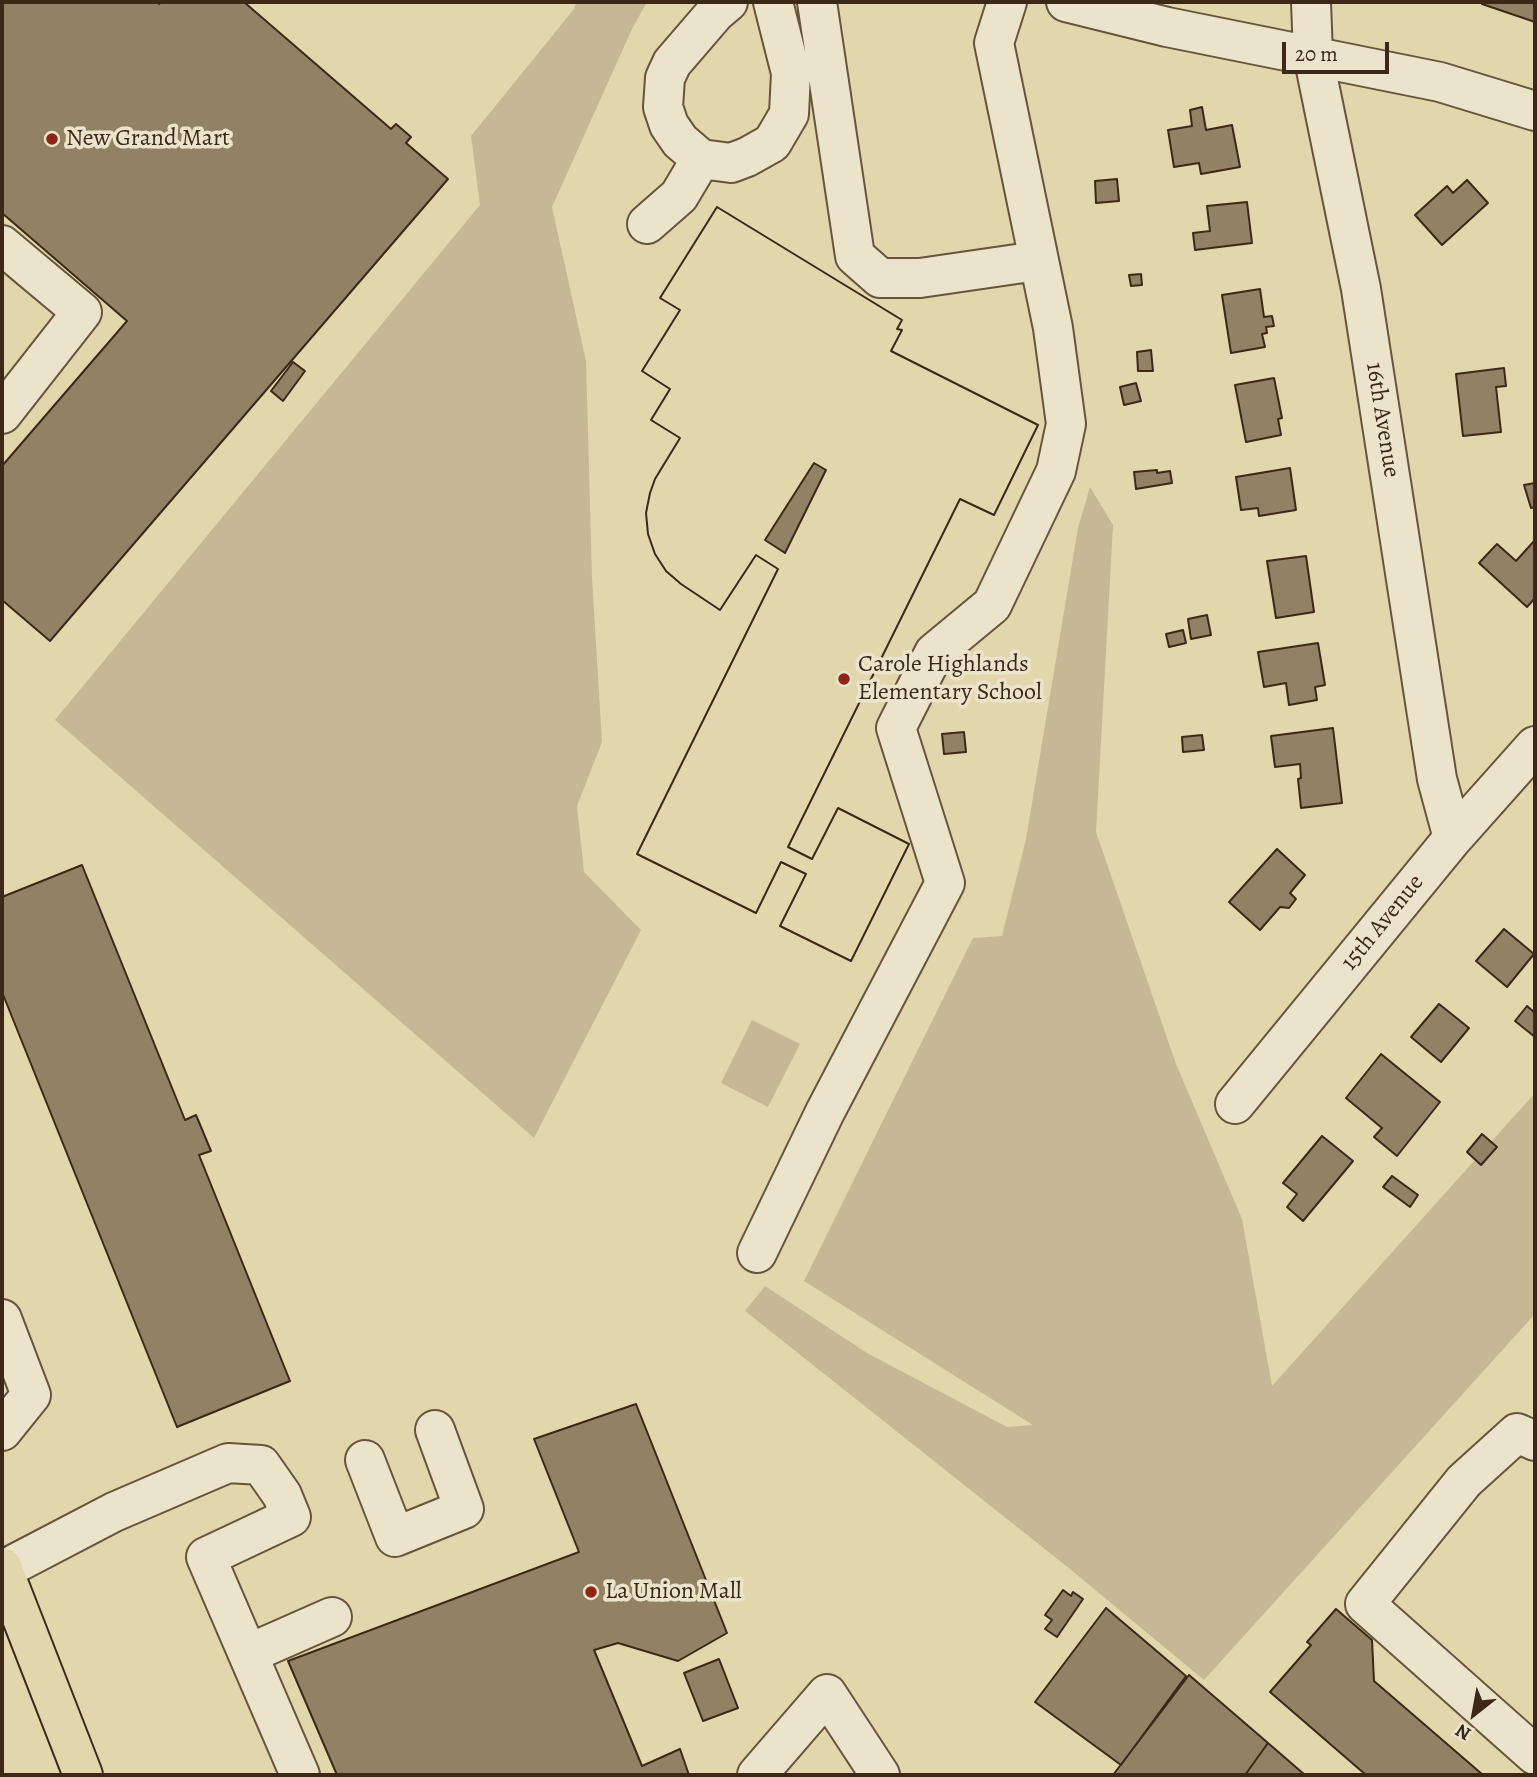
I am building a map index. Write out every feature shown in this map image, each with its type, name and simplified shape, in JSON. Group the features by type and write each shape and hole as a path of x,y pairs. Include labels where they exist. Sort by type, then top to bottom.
{"main road":[{"path":"2,1568 83,1775"}],"street":[{"path":"728,2 715,13 672,64 665,78 663,107 668,125 680,141 701,159 731,163 747,158 772,143 789,114 790,74 773,2"},
{"path":"817,2 855,256 880,278 920,278 1037,261"},
{"path":"757,1253 825,1111 945,883 896,728 934,653 992,605 1056,471 1066,424 1053,328 994,43 1007,2"},
{"path":"1066,2 1167,27 1440,82 1535,111"},
{"name":"16th Avenue","path":"1311,2 1313,55 1361,289 1437,779 1453,838"},
{"path":"647,224 679,195 701,159"},
{"path":"2,245 82,312 2,414"},
{"name":"15th Avenue","path":"1235,1104 1453,838 1535,746"},
{"path":"2,1319 17,1392 2,1431"},
{"path":"365,1460 395,1537 464,1509 435,1430"},
{"path":"1535,1441 1517,1433 1464,1481 1365,1604 1535,1755"},
{"path":"2,1568 114,1512 228,1463 261,1465 282,1495 290,1517 206,1557 300,1775"},
{"path":"248,1654 332,1617"},
{"path":"757,1775 827,1693 880,1775"}],"shaded area":[{"path":"576,2 647,2 632,29 552,207 586,361 592,578 602,742 577,806 584,872 641,930 534,1138 55,720 480,205 471,136 574,9"},
{"path":"1090,487 1113,525 1096,832 1176,1064 1242,1219 1272,1386 1535,1093 1535,1314 1204,1680 1070,1569 745,1311 765,1286 867,1353 1007,1427 1033,1425 804,1281 973,938 1002,936 1026,839 1078,528"},
{"path":"752,1020 800,1044 768,1107 721,1083"}],"building":[{"path":"2,2 244,2 391,129 396,124 411,137 406,143 448,179 50,641 2,600 2,466 127,321 2,213"},
{"path":"1535,2 1535,22 1482,4"},
{"path":"1202,107 1206,130 1232,125 1240,167 1201,174 1199,163 1174,167 1168,130 1192,126 1190,110"},
{"path":"1117,179 1119,201 1096,203 1095,181"},
{"path":"1467,180 1488,203 1442,245 1415,215 1447,186 1453,193"},
{"path":"1247,202 1252,243 1195,250 1193,233 1210,231 1207,206"},
{"path":"717,207 902,320 897,329 902,330 891,351 1038,425 994,515 960,499 788,847 812,859 838,808 909,844 851,961 780,926 806,874 781,862 756,913 637,854 778,569 756,555 720,610 681,584 666,571 655,554 648,534 646,513 650,493 655,479 680,438 651,420 670,389 642,371 680,310 660,298","holes":["814,463 826,470 785,553 765,540"]},
{"path":"717,207 902,320 897,329 902,330 891,351 1038,425 994,515 960,499 788,847 812,859 838,808 909,844 851,961 780,926 806,874 781,862 756,913 637,854 778,569 756,555 720,610 666,571 655,554 648,534 646,513 650,493 655,479 680,438 651,420 670,389 642,371 680,310 660,298"},
{"path":"1141,274 1142,285 1131,286 1129,275"},
{"path":"1260,289 1264,317 1272,316 1274,326 1266,327 1267,333 1262,334 1265,347 1231,353 1222,295"},
{"path":"1151,350 1153,371 1138,371 1137,352"},
{"path":"293,362 305,371 283,401 271,391"},
{"path":"1504,368 1506,386 1496,387 1501,432 1463,436 1456,374"},
{"path":"1274,378 1282,418 1278,419 1281,435 1246,442 1235,385"},
{"path":"1136,383 1141,401 1124,405 1120,387"},
{"path":"1290,468 1296,510 1259,516 1258,508 1241,510 1236,477"},
{"path":"1157,470 1157,473 1170,471 1172,483 1136,489 1134,472"},
{"path":"1535,483 1535,507 1531,508 1524,485"},
{"path":"1535,540 1535,598 1527,607 1479,563 1497,544 1516,561"},
{"path":"1306,556 1314,612 1276,618 1267,561"},
{"path":"1207,615 1211,635 1191,639 1188,619"},
{"path":"1183,630 1186,643 1169,647 1166,634"},
{"path":"1318,643 1325,685 1315,687 1317,700 1289,705 1286,683 1264,687 1258,652"},
{"path":"1333,728 1342,803 1301,808 1298,779 1301,778 1300,764 1275,767 1271,736"},
{"path":"964,732 966,752 944,754 942,734"},
{"path":"1202,735 1204,750 1183,752 1182,737"},
{"path":"1277,849 1305,875 1290,893 1296,899 1289,908 1280,907 1260,930 1229,902"},
{"path":"82,865 185,1120 196,1115 211,1151 199,1155 290,1381 177,1427 2,992 2,897"},
{"path":"1504,929 1534,954 1507,987 1476,961"},
{"path":"1439,1004 1469,1028 1441,1062 1411,1037"},
{"path":"1527,1006 1535,1013 1535,1037 1515,1021"},
{"path":"1381,1054 1440,1102 1397,1156 1374,1137 1382,1128 1346,1098"},
{"path":"1482,1134 1497,1147 1481,1165 1467,1152"},
{"path":"1322,1136 1353,1161 1303,1221 1287,1207 1297,1194 1283,1183"},
{"path":"1392,1176 1418,1195 1410,1207 1383,1187"},
{"name":"La Union Mall","path":"636,1404 727,1633 678,1661 618,1643 594,1650 642,1766 680,1749 689,1775 337,1775 288,1661 579,1552 534,1439"},
{"path":"1063,1590 1071,1596 1073,1592 1083,1599 1057,1637 1045,1629 1052,1620 1045,1615"},
{"path":"1106,1608 1186,1676 1121,1765 1035,1702"},
{"path":"1336,1609 1372,1640 1374,1681 1483,1775 1366,1775 1270,1692 1311,1645 1307,1642"},
{"path":"719,1659 738,1708 703,1721 684,1673"},
{"path":"1189,1675 1268,1743 1245,1775 1113,1775"},
{"path":"1268,1743 1305,1775 1245,1775"}],"place":[{"name":"New Grand Mart","path":"52,139"},
{"name":"Carole Highlands Elementary School","path":"844,679"},
{"name":"La Union Mall","path":"591,1592"}]}
